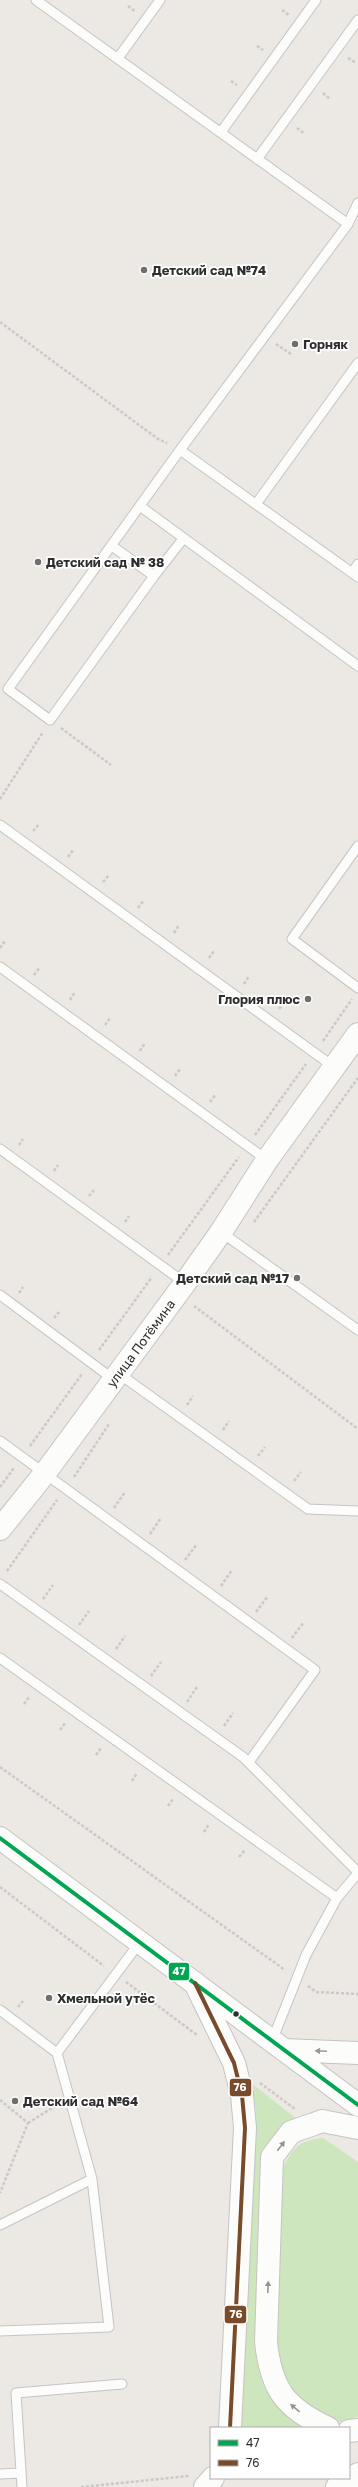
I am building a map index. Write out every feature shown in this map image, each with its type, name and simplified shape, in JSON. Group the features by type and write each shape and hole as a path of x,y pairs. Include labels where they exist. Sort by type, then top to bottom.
{"main road":[{"name":"улица Потёмина","path":"0,1529 45,1473 185,1283 221,1232 266,1160 358,1034"},
{"path":"0,1838 358,2105"},
{"path":"195,1983 234,2063 242,2095 245,2128 230,2427"},
{"path":"278,2045 358,2053"},
{"path":"326,2427 306,2418 289,2403 276,2387 269,2368 266,2342 272,2157 291,2132 314,2124 322,2122 358,2128"},
{"path":"337,2487 350,2479"}],"lane":[{"path":"36,0 348,224"},
{"path":"118,58 160,0"},
{"path":"221,132 316,0"},
{"path":"257,159 358,20"},
{"path":"183,539 154,576 50,720 8,690 180,450 348,224 358,203"},
{"path":"256,504 358,363"},
{"path":"180,450 355,575 358,564"},
{"path":"140,506 358,666"},
{"path":"112,546 154,576"},
{"path":"0,825 334,1067"},
{"path":"358,846 292,939 358,988"},
{"path":"0,967 266,1160"},
{"path":"0,1149 185,1283"},
{"path":"221,1232 358,1330"},
{"path":"0,1295 91,1361 116,1376 308,1509 358,1511"},
{"path":"0,1441 315,1670 248,1762"},
{"path":"0,1584 248,1762 358,1872 337,1898 296,1978 278,2045"},
{"path":"0,1658 337,1898"},
{"path":"57,2053 140,1942"},
{"path":"0,2010 57,2053 92,2179 109,2327 0,2331"},
{"path":"0,2226 92,2179"},
{"path":"22,2487 16,2393 122,2384"},
{"path":"0,2474 21,2473"}],"path":[{"path":"0,322 158,439 180,450"},
{"path":"0,799 50,720 111,765"},
{"path":"0,948 5,942"},
{"path":"0,1487 354,998"},
{"path":"193,1306 358,1430"},
{"path":"106,1518 125,1492"},
{"path":"142,1544 161,1518"},
{"path":"178,1570 197,1544"},
{"path":"213,1596 232,1570"},
{"path":"249,1622 268,1596"},
{"path":"285,1648 304,1622"},
{"path":"0,1767 316,1992 358,1994"},
{"path":"0,1887 203,2040"},
{"path":"234,2063 314,2124"},
{"path":"0,2193 28,2123 69,2097"},
{"path":"0,2100 28,2123"},
{"path":"81,2487 204,2480"}],"green space":[{"path":"250,2082 298,2120 277,2136 256,2344 311,2427 238,2427 256,2109"},
{"path":"323,2138 358,2162 358,2417 341,2422 322,2418 288,2387 280,2370 276,2346 283,2168 290,2154 298,2146 308,2141"}],"transit line":[{"name":"47","path":"0,1838 358,2105"},
{"name":"76","path":"195,1983 234,2063 242,2095 245,2128 230,2427"}],"place":[{"name":"Детский сад №74","path":"144,270"},
{"name":"Горняк","path":"295,344"},
{"name":"Детский сад № 38","path":"38,562"},
{"name":"Глория плюс","path":"308,999"},
{"name":"Детский сад №17","path":"297,1278"},
{"name":"Хмельной утёс","path":"49,1998"},
{"name":"Детский сад №64","path":"15,2101"}]}
